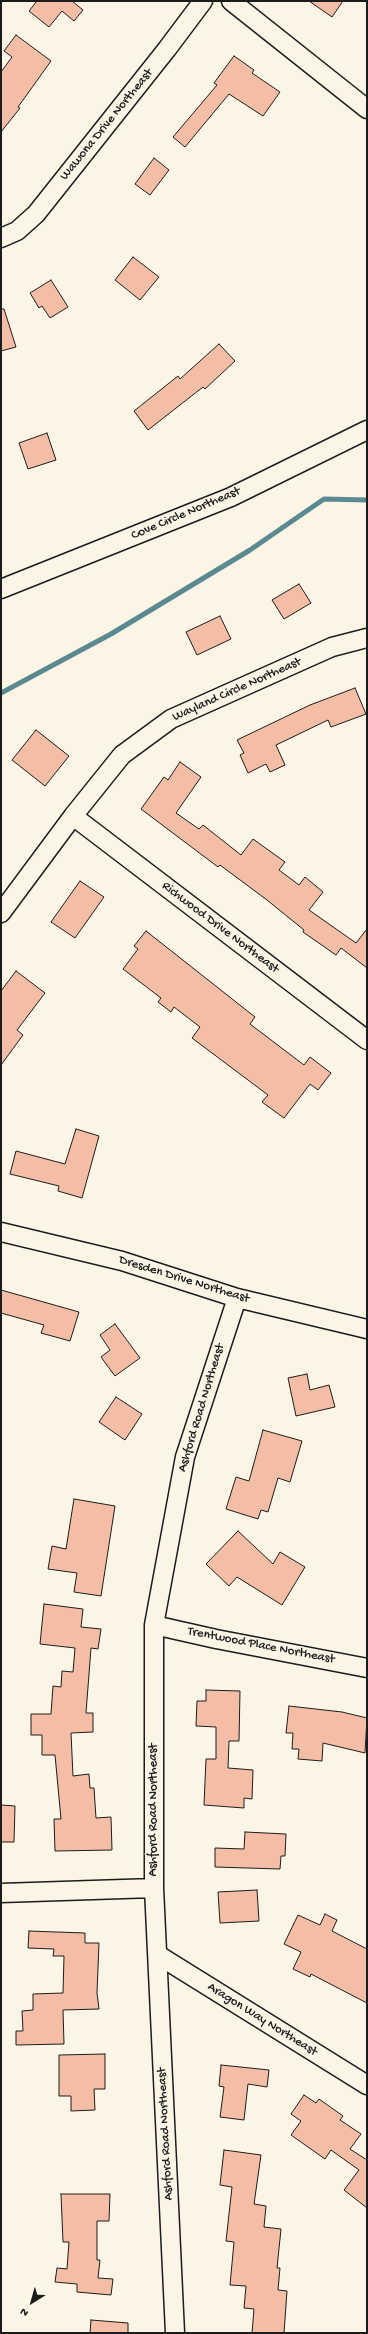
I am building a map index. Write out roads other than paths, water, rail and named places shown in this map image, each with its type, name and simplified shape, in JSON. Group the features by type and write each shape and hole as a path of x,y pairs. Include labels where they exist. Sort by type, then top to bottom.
{"street":[{"name":"Wawona Drive Northeast","path":"1,238 17,231 36,214 167,49 203,1"},
{"path":"231,1 367,109"},
{"name":"Cove Circle Northeast","path":"1,589 231,497 367,430"},
{"name":"Wayland Circle Northeast","path":"1,914 73,816 122,755 171,719 332,647 367,638"},
{"name":"Richwood Drive Northeast","path":"73,816 367,1040"},
{"name":"Dresden Drive Northeast","path":"1,1232 122,1261 237,1298 367,1330"},
{"name":"Ashford Road Northeast","path":"175,2333 154,1888 154,1625 185,1456 237,1298"},
{"name":"Trentwood Place Northeast","path":"154,1625 216,1639 367,1668"},
{"path":"1,1893 154,1888"},
{"name":"Aragon Way Northeast","path":"158,1955 367,2085"}],"waterway":[{"path":"1,693 111,634 250,550 324,499 367,500"}]}
